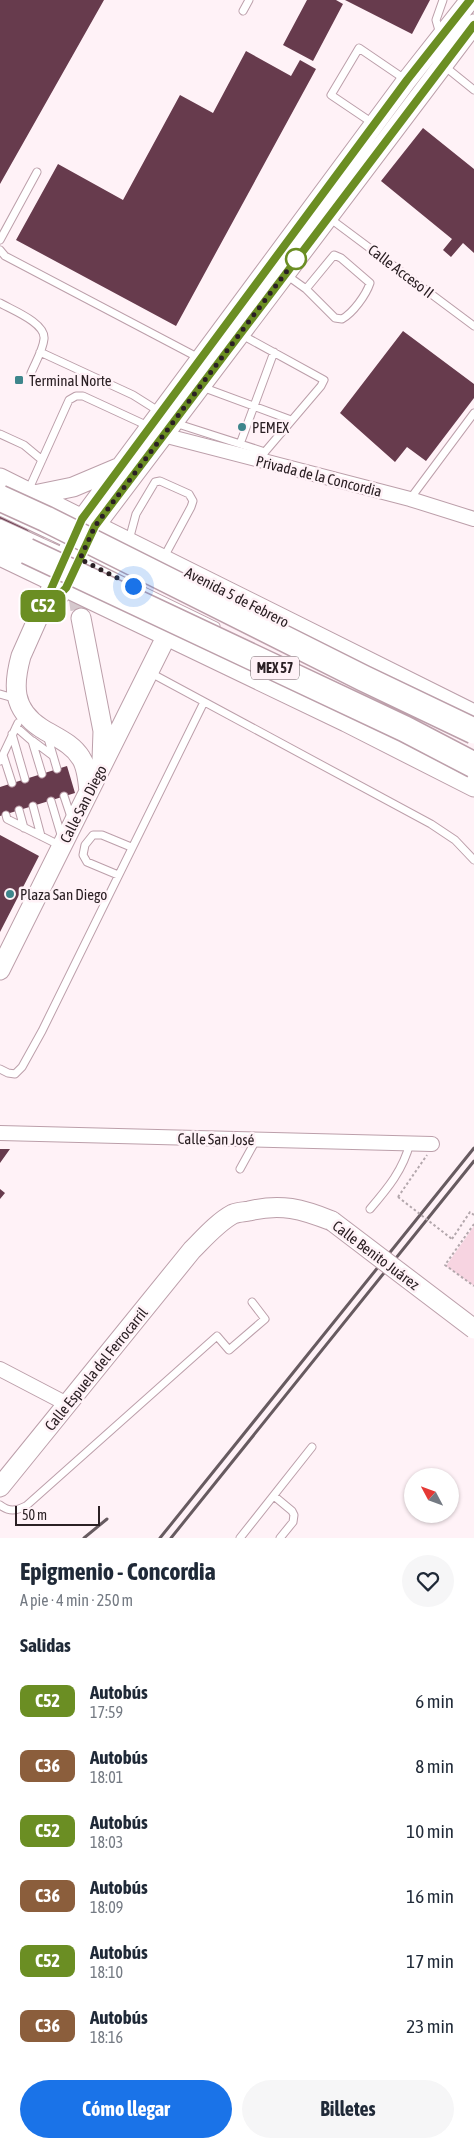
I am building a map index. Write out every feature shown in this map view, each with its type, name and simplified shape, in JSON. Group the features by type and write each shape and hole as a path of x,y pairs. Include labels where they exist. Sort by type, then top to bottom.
{"highway":[{"name":"Avenida 5 de Febrero","path":"0,498 46,519 362,678 474,731"},
{"name":"MEX 57","path":"0,538 396,725 474,764"}],"main road":[{"path":"31,493 73,487 124,471 162,424 200,386 285,274 320,212 375,124 470,0"},
{"path":"89,792 82,759 74,749 39,736 40,727 14,713 15,680 21,656 40,614 60,585 89,522 162,424 201,359 474,24"},
{"path":"102,505 124,471 320,212"},
{"name":"Avenida 5 de Febrero","path":"0,478 474,714"},
{"path":"0,556 346,722"},
{"path":"81,618 102,731 102,767"},
{"path":"148,618 474,787"},
{"name":"Calle San Diego","path":"0,970 166,637"},
{"name":"Calle Benito Juárez","path":"192,1250 212,1230 233,1214 258,1208 286,1206 309,1212 332,1221 474,1329"},
{"name":"Calle Espuela del Ferrocarril","path":"0,1487 192,1250"}],"street":[{"name":"Privada de la Concordia","path":"162,424 261,456 474,519"},
{"name":"Calle San José","path":"0,1133 432,1144"},
{"path":"0,1369 67,1404"}],"lane":[{"path":"243,11 249,0"},
{"path":"441,36 436,20 443,0"},
{"path":"375,124 331,95 359,48 407,80"},
{"path":"442,65 474,90"},
{"path":"0,240 36,172"},
{"name":"Calle Acceso II","path":"320,212 474,326"},
{"path":"0,250 5,256 201,359"},
{"path":"285,274 306,289 335,318 342,319 348,316 370,283 341,258 334,255 306,289"},
{"path":"0,303 39,324 44,333 44,340 32,373"},
{"path":"31,493 42,460 69,400 76,396 83,396 162,424 240,444 261,456 321,386 324,380 239,333"},
{"path":"40,352 133,394 162,424"},
{"path":"240,444 252,405 274,352"},
{"path":"200,386 291,420"},
{"path":"410,499 474,413"},
{"path":"0,434 24,445 42,460"},
{"path":"129,543 136,514 155,482 160,481 189,494 193,501 191,507 163,560"},
{"path":"0,512 223,630"},
{"path":"0,523 136,578"},
{"path":"145,582 154,587"},
{"path":"181,600 225,621"},
{"path":"149,672 431,824 455,840 474,860"},
{"path":"0,1069 15,1074 22,1068 204,702"},
{"path":"12,783 2,758 14,713"},
{"path":"14,713 25,779"},
{"path":"39,736 53,756 56,769"},
{"path":"39,736 53,756"},
{"path":"39,736 42,774"},
{"path":"64,796 73,824"},
{"path":"51,800 63,844"},
{"path":"33,806 41,836"},
{"path":"19,810 24,828"},
{"path":"6,814 7,818 24,828 63,844"},
{"path":"118,876 87,862 83,855 85,845 93,835 102,835 131,847"},
{"path":"240,1169 256,1140"},
{"path":"370,1209 391,1184 405,1161 410,1143"},
{"path":"0,1504 7,1510 16,1510 26,1506 217,1336 228,1350 265,1319 252,1302"},
{"path":"240,1538 312,1447"},
{"path":"274,1496 292,1511 294,1515 293,1522 280,1538"}],"path":[{"path":"424,1161 398,1197 452,1239 470,1212 474,1214"},
{"path":"474,1224 444,1265 474,1286"}],"shaded area":[{"path":"474,1226 474,1286 446,1266"}],"building":[{"path":"0,0 104,0 0,184"},
{"path":"307,0 336,0 343,4 313,61 283,45"},
{"path":"345,0 430,0 412,34"},
{"path":"246,51 291,76 300,60 316,69 176,326 16,240 58,164 123,200 180,95 213,113"},
{"path":"423,128 474,169 474,253 463,243 451,257 443,250 452,239 381,181"},
{"path":"403,331 474,384 474,398 426,461 407,447 395,462 340,413"},
{"path":"0,515 40,533 37,539 0,521"},
{"path":"67,766 75,793 0,816 0,787"},
{"name":"Plaza San Diego","path":"0,835 39,856 0,932"},
{"path":"0,1149 10,1149 0,1163"},
{"path":"0,1189 5,1193 0,1199"}],"tunnel":[{"path":"33,522 59,547 76,581 81,618"}],"railway":[{"path":"160,1538 474,1148"},
{"path":"171,1538 474,1161"},
{"path":"84,1538 107,1519"}],"bus line":[{"name":"C52","path":"470,0 407,80 82,519 40,614 66,588 95,526 239,333 474,25"}],"place":[{"name":"Terminal Norte","path":"19,380"},
{"name":"PEMEX","path":"242,427"},
{"name":"Plaza San Diego","path":"10,894"}],"route":[{"path":"133,586 80,559 95,526 296,259"}]}
